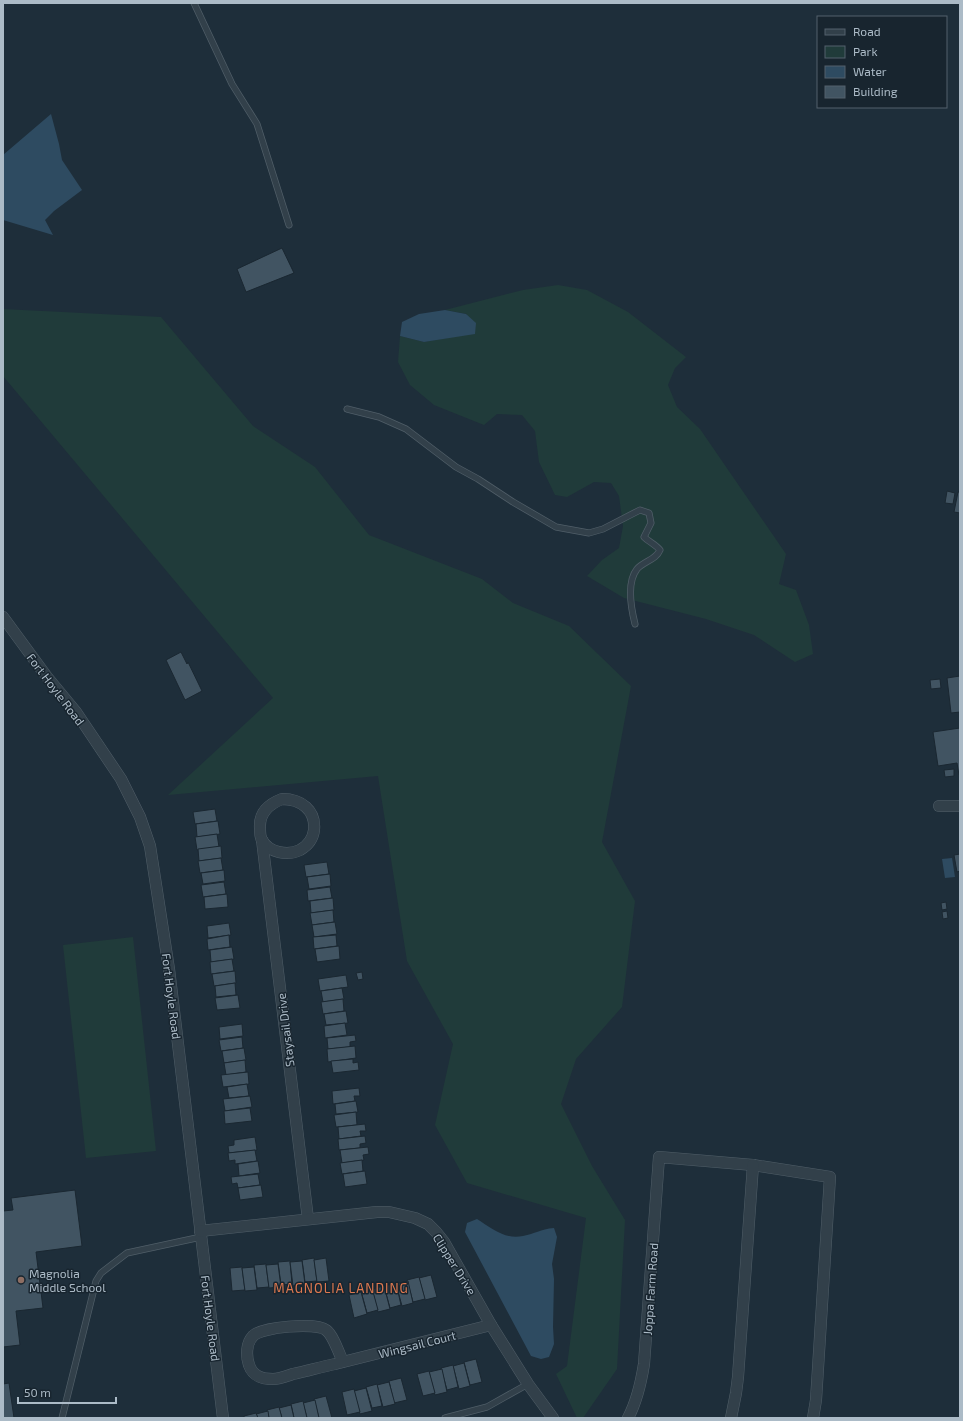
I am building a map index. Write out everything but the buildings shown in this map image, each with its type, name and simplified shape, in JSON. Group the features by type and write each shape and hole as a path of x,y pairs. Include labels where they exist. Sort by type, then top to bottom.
{"street":[{"name":"Fort Hoyle Road","path":"3,617 47,677 76,712 121,780 140,817 150,846 169,969 224,1418"},
{"name":"Staysail Drive","path":"262,840 277,852 295,852 303,848 310,841 314,833 312,815 307,807 300,802 291,799 282,799 267,807 262,814 260,823 262,840 308,1220"},
{"path":"939,806 960,806"},
{"name":"Joppa Farm Road","path":"628,1418 634,1408 644,1364 659,1157 753,1165"},
{"path":"731,1418 738,1377 753,1165 830,1177 817,1392 813,1418"},
{"name":"Clipper Drive","path":"201,1234 377,1212 389,1212 415,1218 428,1224 444,1242 491,1325 528,1384 553,1418"},
{"name":"Wingsail Court","path":"343,1362 326,1330 316,1326 307,1325 263,1330 253,1336 248,1343 247,1355 252,1373 260,1378 274,1379 343,1362 491,1325"}],"lane":[{"path":"194,3 232,84 257,124 289,225"},
{"path":"347,408 379,417 406,429 456,467 556,527 589,533 603,529 640,510 649,513 651,523 644,537 656,545 660,550 658,555 637,570 631,581 632,611 635,624"},
{"path":"62,1418 96,1281 101,1273 127,1253 201,1234"},
{"path":"445,1418 487,1407 528,1384"}],"green space":[{"path":"558,285 587,290 628,312 686,357 675,368 668,385 677,407 700,429 786,554 779,584 796,590 809,625 813,654 795,662 754,635 706,619 624,598 587,576 602,560 619,548 623,526 619,496 611,483 594,482 567,497 555,495 539,462 535,431 522,415 497,414 484,425 434,405 410,385 398,362 400,336 424,342 447,338 467,314 445,310 523,290"},
{"path":"3,309 161,317 253,426 315,467 369,535 482,579 513,603 569,626 631,686 602,842 635,901 622,1007 576,1059 561,1104 592,1166 625,1220 617,1369 583,1418 577,1418 556,1374 567,1366 586,1218 467,1183 435,1125 453,1044 407,961 378,776 168,795 273,698 3,376"},
{"path":"133,937 156,1151 86,1158 63,945"}],"water":[{"path":"51,114 62,160 82,190 54,211 45,220 53,235 3,220 3,155"},
{"path":"445,310 466,314 476,323 475,334 424,342 400,336 402,322 419,314"},
{"path":"952,858 955,877 945,878 942,859"},
{"path":"477,1219 504,1235 516,1237 554,1228 557,1237 552,1264 554,1279 554,1344 549,1357 541,1359 531,1356 465,1232 467,1223"}],"place":[{"name":"Magnolia Middle School","path":"21,1280"}],"district":[{"name":"MAGNOLIA LANDING","path":"341,1288"}]}
